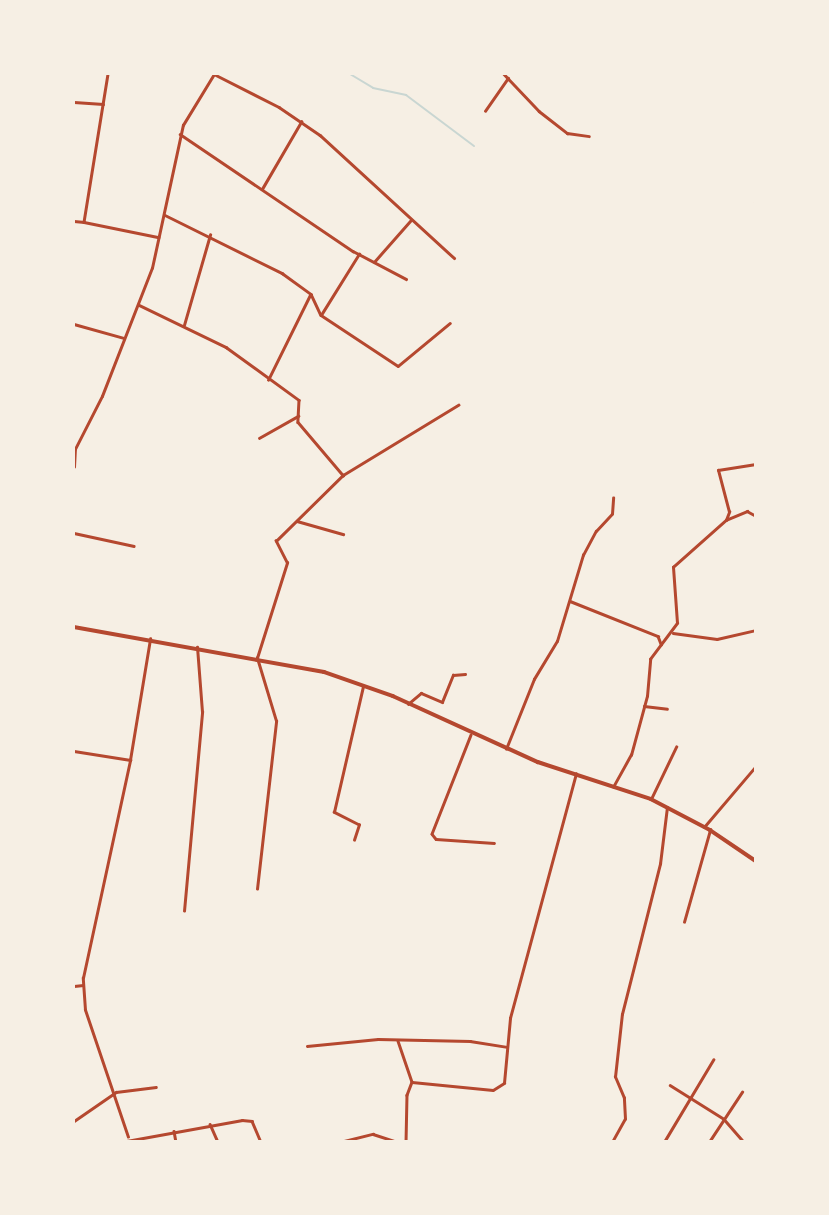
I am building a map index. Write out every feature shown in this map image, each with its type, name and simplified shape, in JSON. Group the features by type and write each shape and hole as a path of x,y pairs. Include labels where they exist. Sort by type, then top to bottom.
{"street":[{"path":"84,222 108,74"},
{"path":"74,467 75,449 139,305 165,215 180,134 215,74 302,122 454,258"},
{"path":"504,74 567,133 589,136"},
{"path":"485,111 508,78"},
{"path":"74,102 103,103"},
{"path":"262,189 302,122"},
{"path":"180,134 359,254 406,279"},
{"path":"165,215 210,234 311,294 321,315 398,366 450,323"},
{"path":"374,262 411,219"},
{"path":"74,221 158,237"},
{"path":"184,325 210,234"},
{"path":"321,315 359,254"},
{"path":"268,380 311,294"},
{"path":"139,305 226,347 299,400 300,426 343,475"},
{"path":"74,324 124,338"},
{"path":"257,889 276,721 257,658 288,564 276,541 343,475 458,405"},
{"path":"259,439 298,416"},
{"path":"726,520 729,512 718,470 755,464"},
{"path":"506,749 534,679 556,642 583,555 596,531 612,514 613,498"},
{"path":"613,787 631,755 644,706 650,659 673,633 677,623 673,566 726,520 747,511 755,516"},
{"path":"297,521 343,534"},
{"path":"74,533 134,546"},
{"path":"570,601 658,636 661,644"},
{"path":"74,627 257,658 363,686 506,749 651,799 710,830 755,861"},
{"path":"673,633 717,639 755,630"},
{"path":"130,1139 116,1092 85,1010 83,985 130,760 150,639"},
{"path":"184,911 202,712 197,647"},
{"path":"408,704 421,693 442,702 453,675 465,674"},
{"path":"354,840 359,825 334,812 363,686"},
{"path":"644,706 667,709"},
{"path":"471,735 432,834 436,839 494,843"},
{"path":"651,799 676,747"},
{"path":"74,753 130,760"},
{"path":"704,827 755,766"},
{"path":"412,1082 499,1089 504,1083 510,1018 576,774"},
{"path":"612,1142 625,1119 624,1098 615,1077 622,1014 660,864 667,807"},
{"path":"684,922 710,830"},
{"path":"74,986 83,985"},
{"path":"307,1046 398,1041 470,1041 508,1047"},
{"path":"398,1041 412,1082 407,1096 406,1142"},
{"path":"664,1142 713,1060"},
{"path":"670,1085 724,1119 744,1142"},
{"path":"74,1121 116,1092 156,1087"},
{"path":"709,1142 742,1092"},
{"path":"121,1142 210,1124 252,1121 261,1142"},
{"path":"210,1124 218,1142"},
{"path":"174,1131 176,1142"},
{"path":"340,1142 373,1134 397,1142"}],"waterway":[{"path":"350,74 373,88 406,95 474,146"}]}
